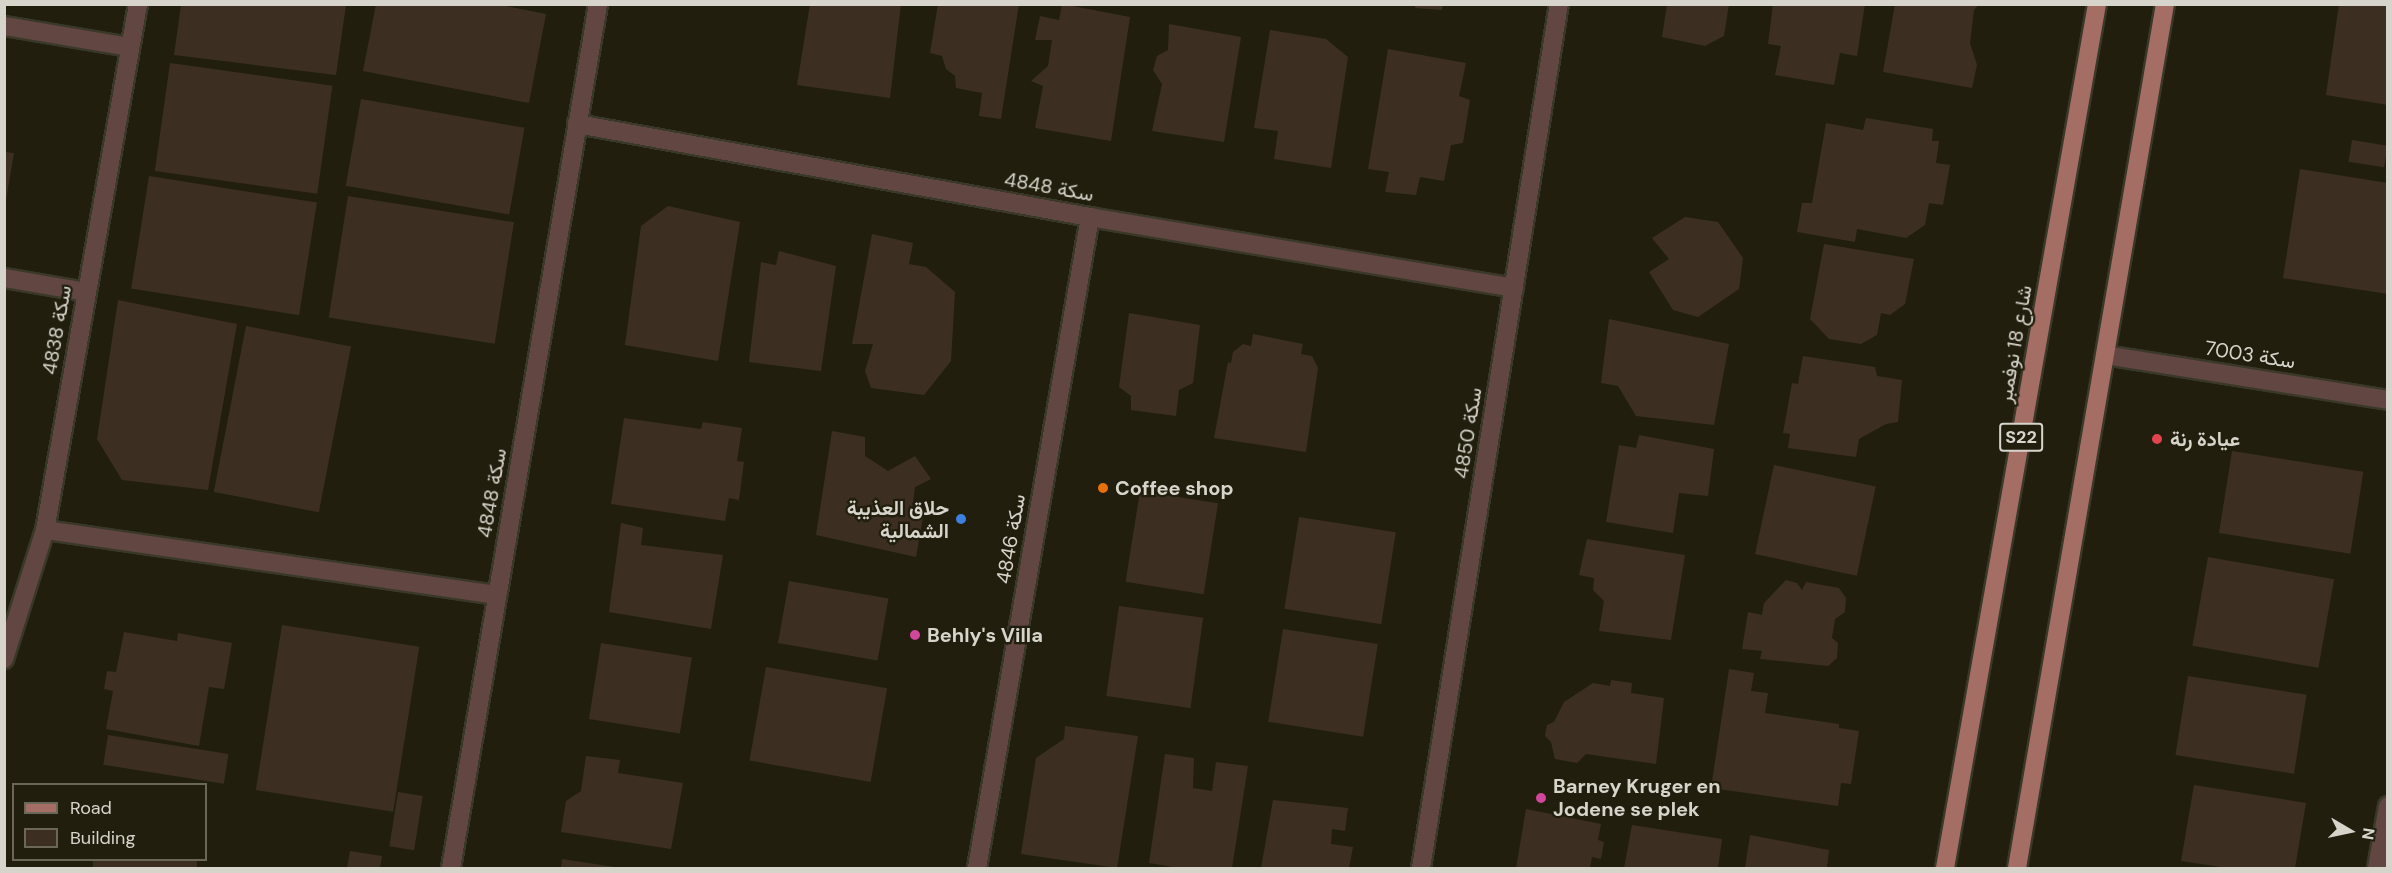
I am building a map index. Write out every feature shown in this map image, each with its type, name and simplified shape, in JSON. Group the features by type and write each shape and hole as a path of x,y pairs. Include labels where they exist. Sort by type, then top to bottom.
{"main road":[{"name":"شارع 18 نوفمبر","path":"1945,868 2097,4"},
{"path":"2017,868 2165,4"}],"street":[{"name":"سكة 4838","path":"4,659 45,530 138,4"},
{"name":"سكة 4848","path":"451,868 598,4"},
{"name":"سكة 4850","path":"1421,868 1559,4"},
{"path":"2087,4 2092,33"},
{"path":"4,26 130,47"},
{"name":"سكة 4848","path":"578,124 1090,217 1514,288"},
{"name":"سكة 4846","path":"978,868 1090,217"},
{"path":"4,278 87,292"},
{"name":"سكة 7003","path":"2105,355 2388,400"},
{"path":"45,530 497,595"},
{"path":"2376,868 2388,806"}],"building":[{"path":"376,4 496,4 546,14 529,103 363,71"},
{"path":"810,4 901,4 890,98 797,85"},
{"path":"938,4 1019,4 1001,119 979,116 982,93 956,88 955,76 946,69 942,56 930,53"},
{"path":"1062,4 1130,17 1111,141 1035,128 1043,86 1031,81 1048,66 1052,40 1035,40 1040,16 1059,20"},
{"path":"1416,4 1443,4 1442,10 1415,8"},
{"path":"1667,4 1729,4 1724,36 1705,46 1662,37"},
{"path":"1773,4 1865,4 1857,56 1840,53 1834,85 1775,75 1781,46 1768,44"},
{"path":"1895,4 1979,4 1974,10 1970,43 1977,65 1972,88 1883,72"},
{"path":"2339,4 2388,4 2388,105 2326,95"},
{"path":"181,5 346,5 336,75 174,55"},
{"path":"1169,24 1241,37 1224,142 1152,131 1162,84 1153,70 1157,56 1168,50"},
{"path":"1270,30 1326,39 1348,57 1331,168 1274,159 1278,131 1254,128"},
{"path":"1388,49 1466,63 1459,96 1470,100 1463,143 1451,145 1444,181 1420,177 1416,195 1385,192 1389,172 1368,169"},
{"path":"170,63 332,86 317,194 155,171"},
{"path":"361,99 524,128 509,214 346,186"},
{"path":"1866,118 1933,129 1932,141 1939,141 1936,163 1950,165 1943,205 1929,203 1925,225 1906,238 1857,229 1855,242 1797,232 1802,203 1812,203 1826,123 1863,130"},
{"path":"2352,140 2388,146 2384,167 2349,162"},
{"path":"5,152 14,153 6,200 5,200"},
{"path":"2300,169 2388,183 2388,294 2283,278"},
{"path":"149,176 317,203 299,315 131,289"},
{"path":"348,196 514,222 495,344 329,317"},
{"path":"668,206 740,222 718,361 625,345 641,226"},
{"path":"1685,217 1718,222 1743,258 1739,289 1698,317 1673,310 1649,272 1669,259 1652,238"},
{"path":"872,234 913,243 909,264 926,267 955,292 951,361 924,395 871,388 865,371 873,344 852,344"},
{"path":"1824,244 1914,259 1905,304 1890,315 1881,313 1877,335 1861,344 1829,339 1810,319"},
{"path":"779,251 836,266 821,371 749,362 761,262 776,265"},
{"path":"118,300 237,324 208,490 122,480 97,439"},
{"path":"1129,313 1200,325 1193,383 1179,390 1176,416 1131,410 1131,396 1119,387"},
{"path":"1609,319 1729,344 1714,425 1636,416 1618,386 1601,383"},
{"path":"246,326 351,346 319,512 214,492"},
{"path":"1253,334 1303,344 1301,354 1312,356 1318,368 1306,452 1214,438 1228,362 1231,363 1233,352 1243,344 1251,346"},
{"path":"1803,356 1875,367 1877,376 1902,380 1898,422 1886,424 1859,439 1856,457 1788,448 1790,434 1783,433 1792,383 1798,384"},
{"path":"624,418 701,429 703,422 742,428 737,461 744,462 739,500 729,498 725,521 611,504"},
{"path":"832,431 865,437 865,456 888,471 915,456 931,479 915,487 912,510 924,512 916,557 816,535"},
{"path":"1639,435 1714,449 1708,496 1679,493 1673,533 1606,522 1619,445 1636,448"},
{"path":"2232,451 2363,472 2350,554 2219,533"},
{"path":"1774,465 1876,487 1857,576 1755,554"},
{"path":"1140,491 1218,503 1204,594 1126,582"},
{"path":"1299,517 1396,532 1381,624 1284,609"},
{"path":"621,523 643,528 641,545 723,555 711,629 609,612"},
{"path":"1587,539 1685,555 1671,640 1599,631 1604,601 1593,590 1594,578 1579,575"},
{"path":"2208,557 2334,579 2318,668 2192,646"},
{"path":"1786,580 1797,583 1802,590 1806,582 1839,588 1846,598 1845,612 1835,619 1832,638 1838,643 1837,658 1828,666 1760,659 1762,651 1742,649 1748,612 1762,615 1764,603"},
{"path":"789,581 888,599 878,661 778,643"},
{"path":"1119,606 1203,618 1191,708 1106,696"},
{"path":"282,625 419,647 393,812 256,790"},
{"path":"1283,629 1378,644 1363,737 1268,722"},
{"path":"124,632 177,641 178,633 232,643 224,689 209,687 199,746 106,729 113,691 104,689 107,671 116,672"},
{"path":"601,643 692,657 680,733 589,719"},
{"path":"766,667 887,688 871,782 750,761"},
{"path":"1729,669 1754,673 1751,691 1768,693 1765,713 1839,724 1839,728 1859,731 1851,784 1841,783 1838,806 1711,788"},
{"path":"2188,676 2307,695 2294,774 2175,755"},
{"path":"1611,680 1632,683 1631,693 1664,698 1656,764 1586,754 1577,763 1555,759 1551,742 1545,736 1547,725 1554,722 1564,702 1593,683 1610,686"},
{"path":"1065,726 1138,736 1117,868 1021,854 1036,758 1064,739"},
{"path":"108,735 228,754 224,784 103,765"},
{"path":"1165,754 1194,758 1193,788 1212,791 1216,762 1248,766 1232,868 1179,868 1149,863"},
{"path":"586,756 620,760 618,773 683,783 671,849 561,832 566,801 581,791"},
{"path":"2194,785 2306,803 2295,868 2227,868 2181,861"},
{"path":"398,792 423,796 414,850 389,846"},
{"path":"1273,800 1348,808 1345,831 1332,829 1331,844 1353,847 1349,868 1261,868"},
{"path":"1526,809 1601,824 1598,840 1604,842 1601,859 1592,857 1590,868 1516,868"},
{"path":"1632,825 1722,839 1718,868 1624,868"},
{"path":"1750,835 1829,850 1827,868 1745,868"},
{"path":"350,851 382,856 380,868 347,868"},
{"path":"562,859 615,867 615,868 561,868"},
{"path":"93,861 197,861 197,868 93,868"}],"place":[{"name":"عيادة رنة","path":"2157,439"},
{"name":"Coffee shop","path":"1103,488"},
{"name":"حلاق العذيبة الشمالية","path":"961,519"},
{"name":"Behly's Villa","path":"915,635"},
{"name":"Barney Kruger en Jodene se plek","path":"1541,798"}]}
